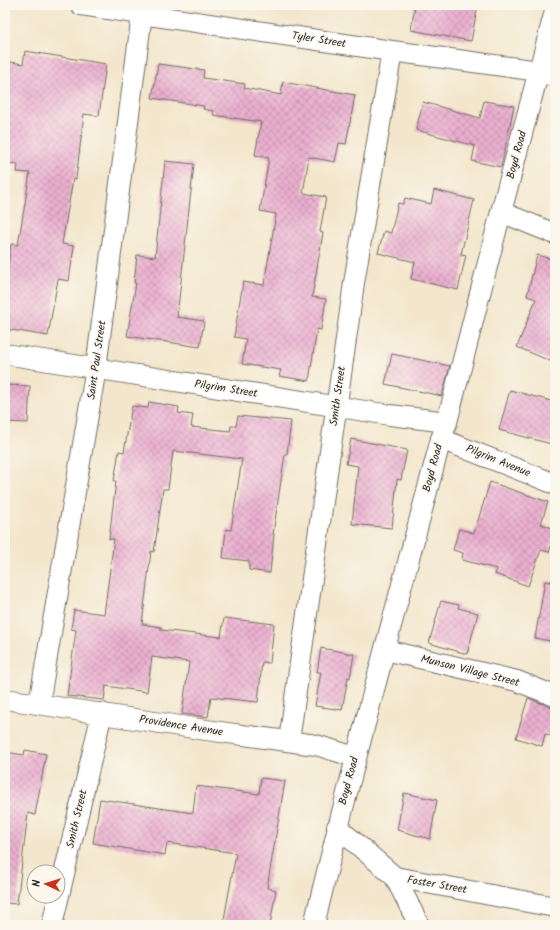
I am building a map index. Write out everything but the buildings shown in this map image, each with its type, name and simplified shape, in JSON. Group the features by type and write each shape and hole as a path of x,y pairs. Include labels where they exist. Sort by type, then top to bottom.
{"street":[{"name":"Tyler Street","path":"82,5 547,74"},
{"name":"Boyd Road","path":"314,925 355,758 444,431 501,212 547,74 555,12"},
{"name":"Saint Paul Street","path":"39,704 96,368 142,14"},
{"name":"Smith Street","path":"289,741 354,283 392,51"},
{"path":"501,212 555,234"},
{"name":"Pilgrim Street","path":"5,354 336,407 444,431"},
{"name":"Pilgrim Avenue","path":"444,431 555,484"},
{"name":"Munson Village Street","path":"385,650 517,681 555,696"},
{"name":"Providence Avenue","path":"5,699 206,730 316,745 355,758"},
{"name":"Smith Street","path":"52,925 102,713"},
{"name":"Foster Street","path":"337,827 395,877 555,907"},
{"path":"395,877 419,925"}]}
